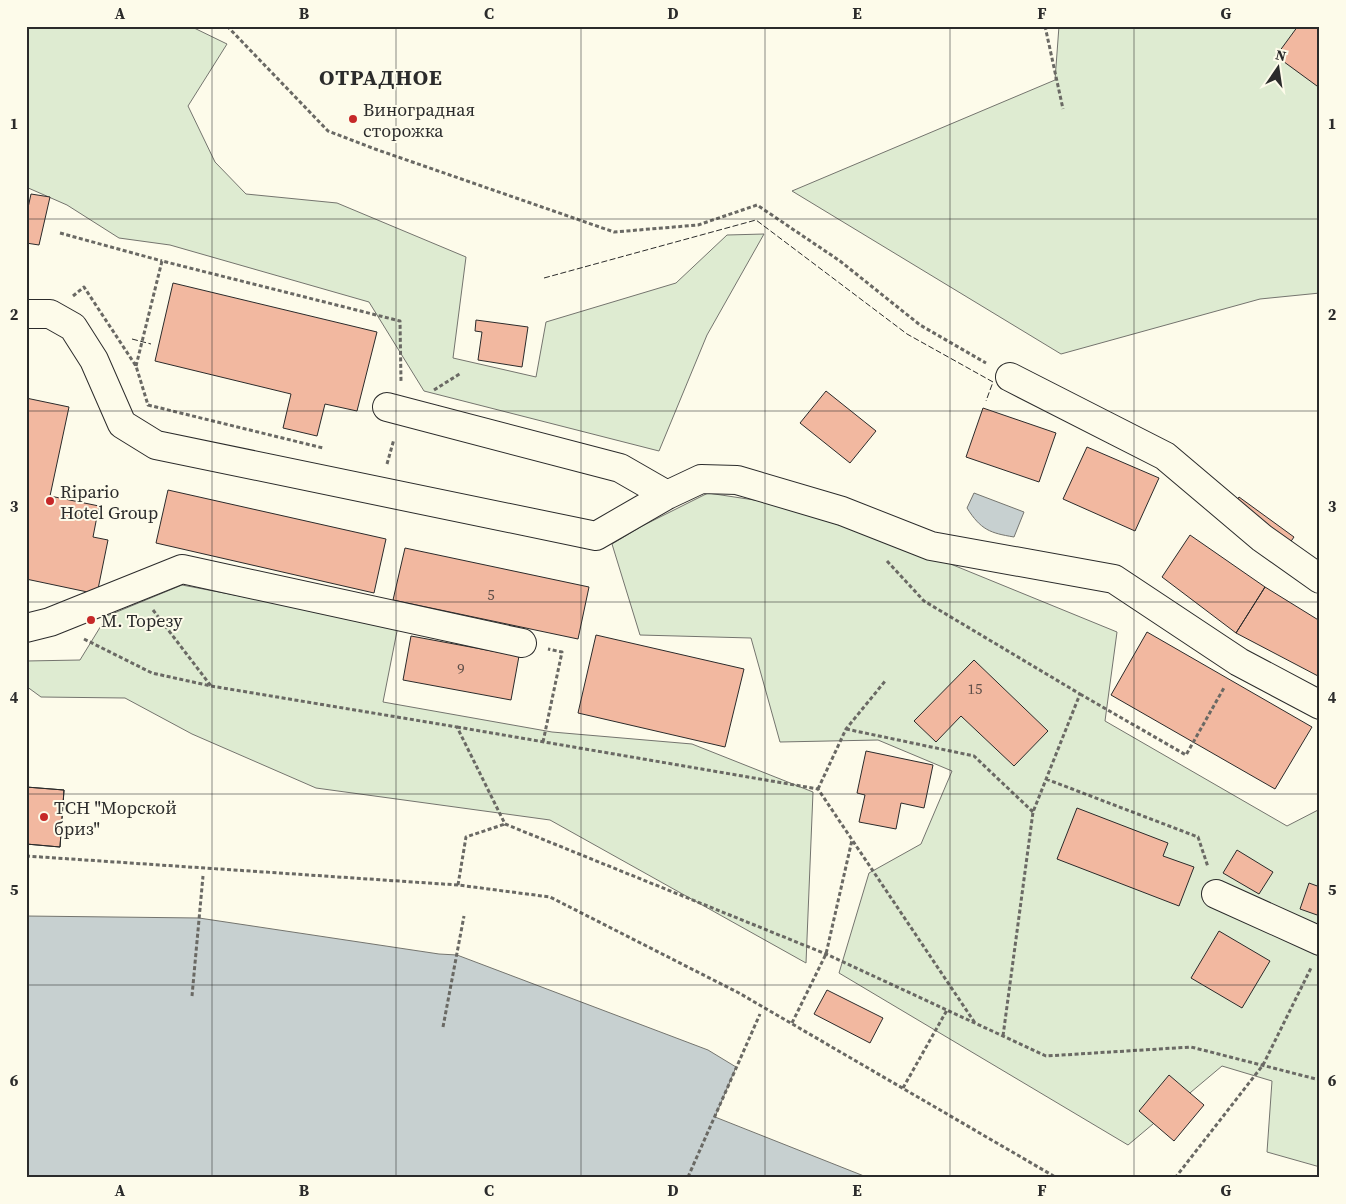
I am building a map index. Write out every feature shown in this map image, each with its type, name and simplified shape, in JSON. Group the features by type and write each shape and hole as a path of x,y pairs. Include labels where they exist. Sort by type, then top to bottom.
{"street":[{"path":"26,314 50,314 73,327 94,360 122,424 156,445 596,536 667,495 702,479 737,480 842,510 931,546 1114,579 1239,662 1320,705"},
{"path":"1010,376 1165,456 1262,538 1320,579"},
{"path":"394,409 620,468 667,495"},
{"path":"38,625 182,568 522,643"},
{"path":"1216,894 1316,952"}],"path":[{"path":"227,26 328,131 614,232 698,226 757,205 840,261 920,325 1010,376"},
{"path":"1045,26 1063,109"},
{"path":"60,233 162,261 400,321 388,464 378,462"},
{"path":"162,261 136,366 148,405 330,450"},
{"path":"886,559 924,601 1186,755 1239,662"},
{"path":"136,587 211,686"},
{"path":"38,625 152,673 211,686 818,789 976,1023"},
{"path":"522,643 562,652 542,742"},
{"path":"818,789 846,729 886,680"},
{"path":"1003,1036 1033,812 1080,694"},
{"path":"457,727 505,824"},
{"path":"846,729 974,756 1033,812"},
{"path":"1046,779 1198,837 1216,894"},
{"path":"458,885 466,836 505,824 826,954 1046,1056 1191,1047 1320,1080"},
{"path":"792,1023 826,954 852,839"},
{"path":"26,856 458,885 550,897 792,1023 1057,1178"},
{"path":"192,996 203,876"},
{"path":"443,1027 464,916"},
{"path":"1175,1178 1263,1066 1316,952"},
{"path":"903,1088 948,1010"},
{"path":"688,1177 760,1014"}],"green space":[{"path":"26,26 190,26 227,44 188,106 215,162 246,194 337,203 466,257 453,358 536,377 546,322 676,283 727,235 764,234 707,335 659,451 424,391 369,302 170,245 119,238 67,205 26,187"},
{"path":"1059,26 1320,26 1320,293 1260,299 1061,354 792,191 1055,80"},
{"path":"708,493 774,503 931,556 1117,632 1105,721 1287,826 1320,809 1320,1167 1267,1152 1272,1081 1222,1066 1128,1145 839,973 869,873 921,844 952,771 878,740 780,742 751,638 640,635 612,544 642,526"},
{"path":"182,585 398,626 383,702 552,732 692,744 813,792 806,963 550,820 316,788 192,734 125,698 41,697 26,686 26,661 80,660 107,616"}],"shaded area":[{"path":"974,493 1024,512 1014,537 992,532 977,521 967,508"},
{"path":"26,916 199,918 439,954 457,955 708,1050 736,1067 715,1117 869,1178 26,1178"}],"building":[{"path":"1298,26 1316,26 1320,29 1320,83 1317,86 1276,56"},
{"path":"31,194 50,197 39,245 26,243 26,217"},
{"path":"173,283 377,332 357,411 325,404 317,436 283,428 291,394 155,361"},
{"path":"476,320 528,327 522,367 478,360 482,332 475,331"},
{"path":"826,391 876,431 850,463 800,423"},
{"name":"Ripario Hotel Group","path":"26,398 69,407 50,496 99,506 93,537 108,540 97,594 26,579"},
{"path":"983,408 1056,433 1039,482 966,457"},
{"path":"1087,447 1159,478 1135,531 1063,499"},
{"path":"168,490 386,539 374,593 156,543"},
{"path":"1239,497 1294,537 1287,547 1233,506"},
{"path":"1190,535 1265,587 1236,633 1162,577"},
{"path":"405,548 589,587 578,639 393,600"},
{"path":"1265,587 1320,621 1320,673 1318,676 1236,633"},
{"path":"1147,632 1312,727 1275,789 1111,695"},
{"path":"596,635 744,669 725,747 578,713"},
{"path":"411,636 519,656 511,700 403,680"},
{"path":"974,660 1048,731 1014,766 961,716 936,742 914,721"},
{"path":"866,751 933,765 924,808 901,803 896,829 859,822 865,795 857,793"},
{"name":"ТСН \"Морской бриз\"","path":"26,787 64,790 60,847 26,844"},
{"name":"ТСН \"Морской бриз\"","path":"26,787 64,790 60,847 26,844"},
{"path":"1077,808 1168,843 1163,856 1194,867 1179,906 1057,859"},
{"path":"1237,850 1273,872 1259,894 1223,873"},
{"path":"1309,883 1320,887 1320,916 1300,909"},
{"path":"1219,931 1270,961 1242,1008 1191,978"},
{"path":"827,990 883,1018 870,1043 814,1014"},
{"path":"1169,1075 1204,1105 1174,1141 1139,1111"}],"fence":[{"path":"544,278 756,220 907,334 993,382 986,401"},
{"path":"132,339 151,344"}],"place":[{"name":"Виноградная сторожка","path":"353,119"},
{"name":"Ripario Hotel Group","path":"50,501"},
{"name":"М. Торезу","path":"91,620"},
{"name":"ТСН \"Морской бриз\"","path":"44,817"}],"district":[{"name":"ОТРАДНОЕ","path":"381,77"}]}
